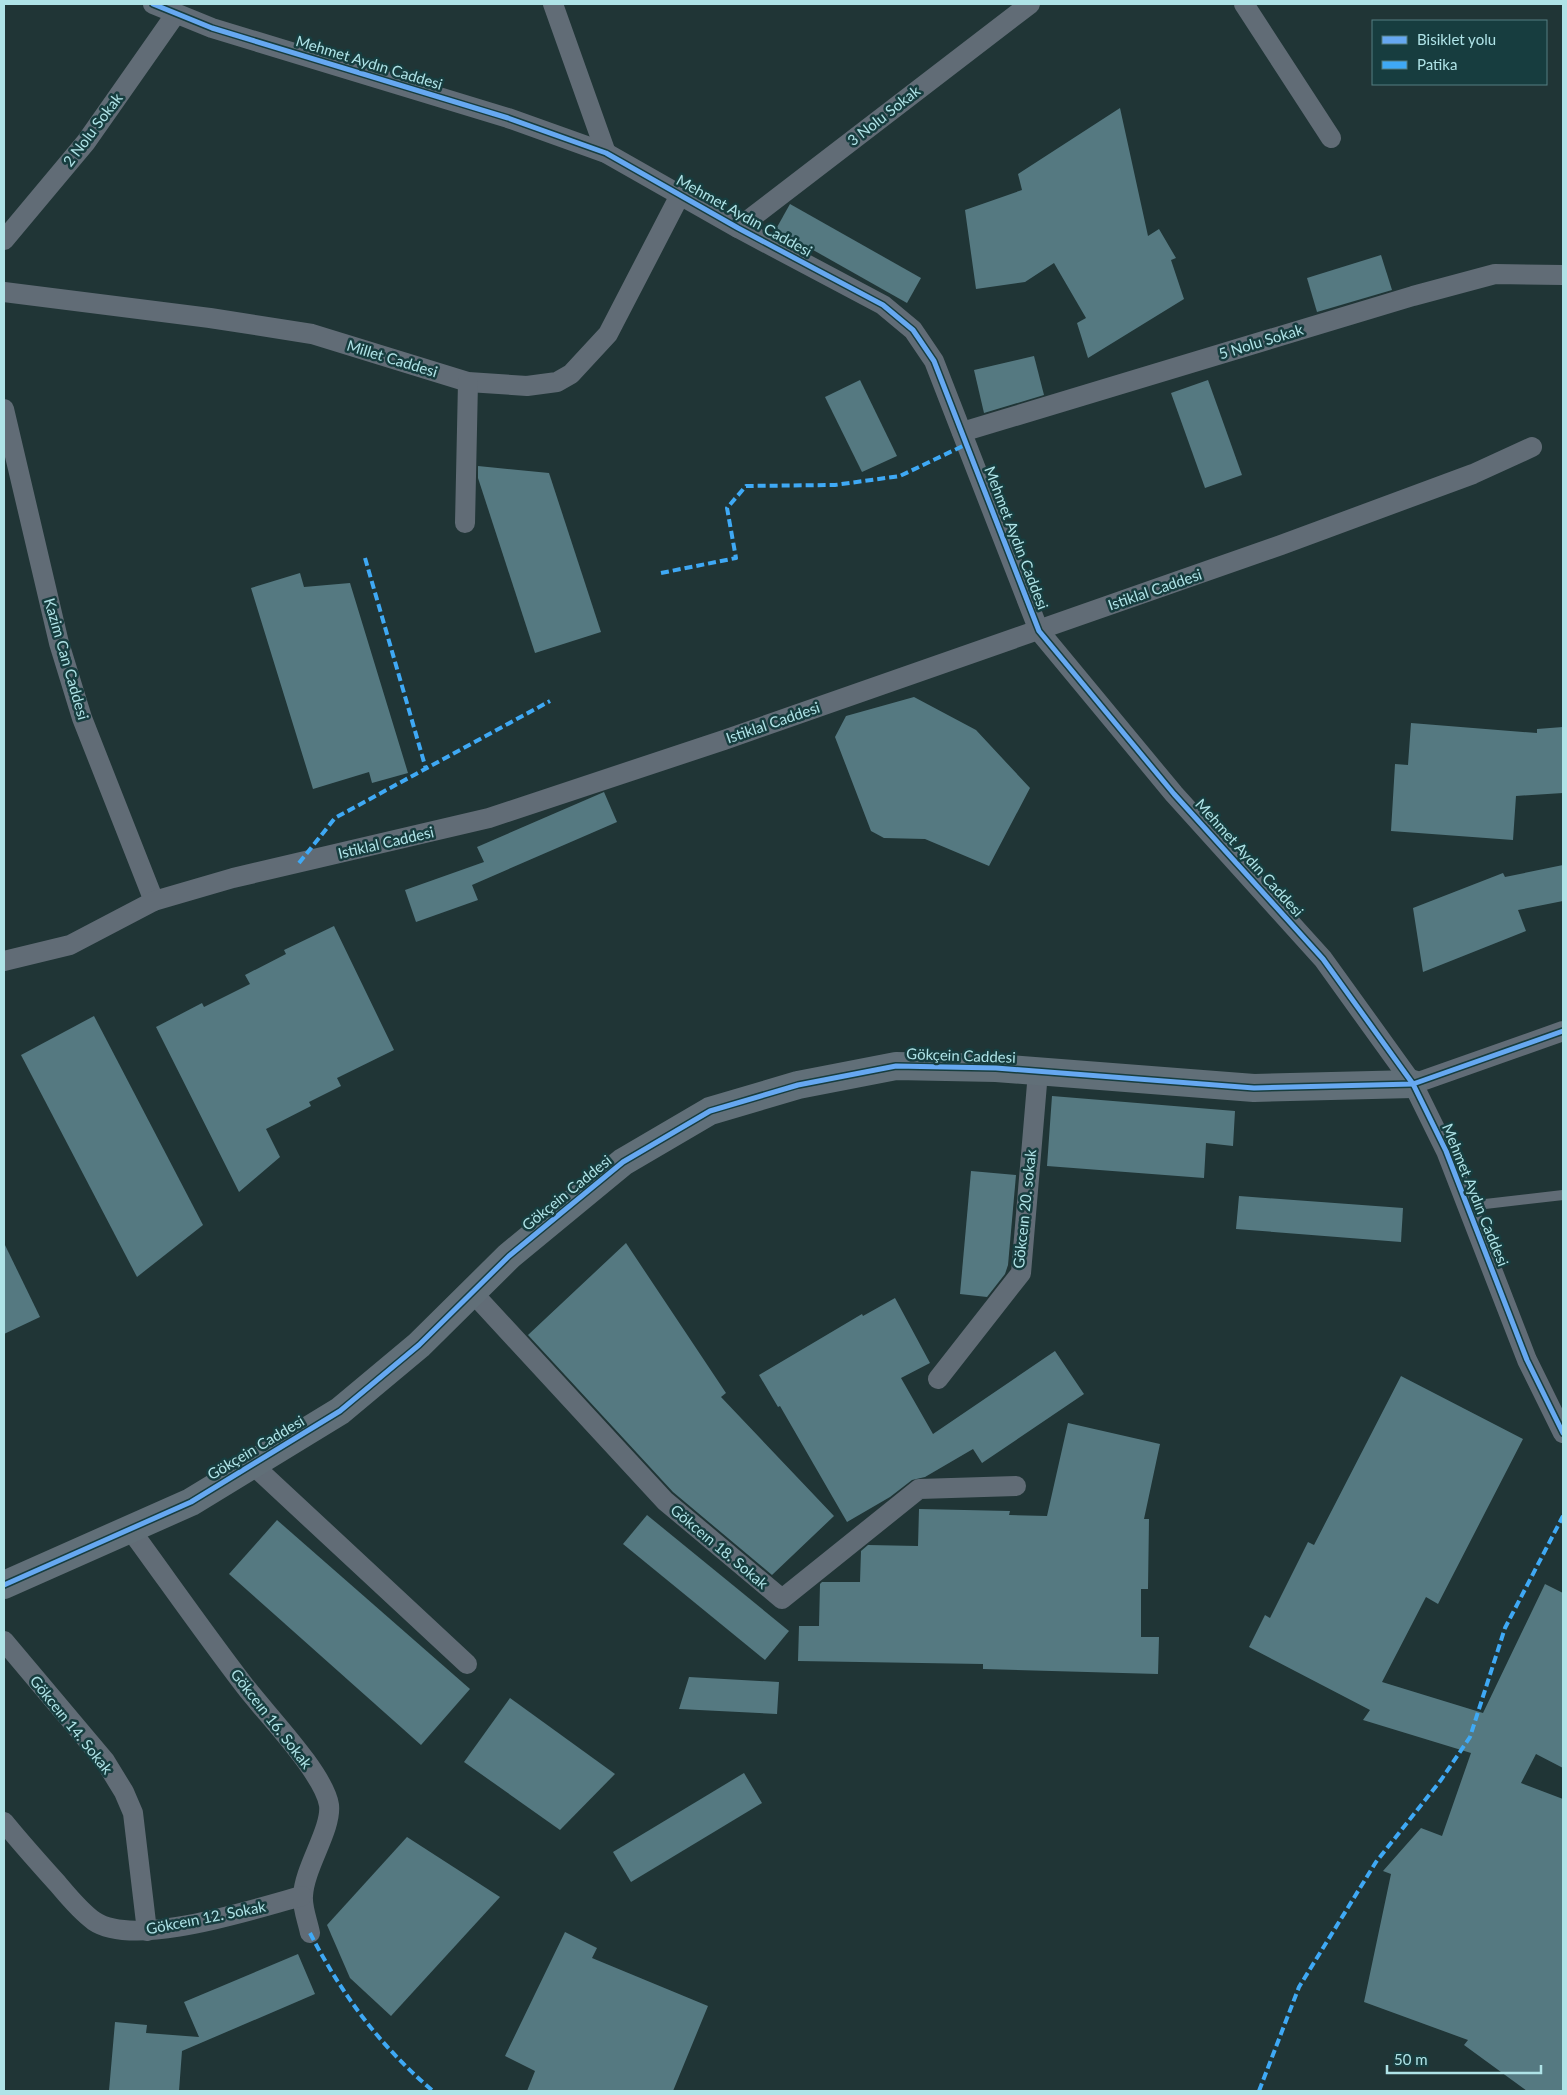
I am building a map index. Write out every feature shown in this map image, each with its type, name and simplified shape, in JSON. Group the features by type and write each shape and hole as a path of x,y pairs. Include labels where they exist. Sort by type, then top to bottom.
{"street":[{"name":"Mehmet Aydın Caddesi","path":"153,4 175,15 212,28 508,118 606,153 738,228 882,305 912,330 934,361 1039,631 1174,794 1323,959 1414,1084 1446,1151 1527,1360 1563,1433"},
{"path":"553,4 606,153"},
{"name":"3 Nolu Sokak","path":"738,228 1030,4"},
{"path":"1244,4 1331,138"},
{"name":"2 Nolu Sokak","path":"4,240 86,142 175,15"},
{"name":"Millet Caddesi","path":"4,292 210,318 312,334 468,382 527,386 557,382 571,374 608,334 680,195"},
{"name":"5 Nolu Sokak","path":"962,432 1413,296 1495,274 1563,275"},
{"path":"466,523 468,382"},
{"name":"Kazim Can Caddesi","path":"4,410 59,643 82,718 154,901"},
{"name":"Istiklal Caddesi","path":"4,960 70,945 154,901 233,878 489,818 724,740 1039,631 1436,488 1473,474 1532,447"},
{"path":"1414,1084 1563,1031"},
{"name":"Gökçein Caddesi","path":"4,1585 191,1502 340,1411 419,1345 509,1256 623,1162 710,1111 798,1085 896,1066 1038,1072 1254,1088 1414,1084"},
{"name":"Gökceın 20. sokak","path":"938,1379 1021,1272 1038,1072"},
{"name":"Gökceın 18. Sokak","path":"472,1292 665,1501 782,1599 920,1489 1016,1486"},
{"path":"253,1465 467,1664"},
{"name":"Gökceın 16. Sokak","path":"130,1529 326,1793 329,1808 325,1826 312,1858 302,1896 310,1933"},
{"name":"Gökceın 14. Sokak","path":"4,1641 105,1762 124,1792 133,1813 147,1931"},
{"name":"Gökceın 12. Sokak","path":"4,1822 77,1905 95,1922 116,1930 147,1931 210,1920 302,1896"}],"lane":[{"path":"1468,1206 1563,1195"}],"building":[{"path":"1120,108 1148,236 1159,229 1176,258 1171,260 1184,299 1088,358 1077,323 1086,318 1054,263 1025,282 976,289 965,210 1022,190 1018,174"},
{"path":"790,204 921,278 907,303 776,229"},
{"path":"1381,255 1392,290 1317,312 1307,278"},
{"path":"1034,356 1044,395 984,413 974,370"},
{"path":"860,380 897,456 862,472 825,397"},
{"path":"1208,380 1242,475 1205,488 1171,393"},
{"path":"478,466 549,473 601,632 535,653 478,478"},
{"path":"300,573 304,587 350,583 408,773 372,783 369,772 313,789 251,588"},
{"path":"914,697 976,730 1030,788 989,866 925,839 884,838 871,831 835,737 846,716"},
{"path":"1411,723 1537,733 1537,729 1563,727 1563,793 1516,796 1513,840 1391,831 1395,764 1408,765"},
{"path":"604,792 617,822 472,885 478,900 416,922 405,890 484,862 477,847"},
{"path":"1563,865 1563,901 1518,910 1526,931 1423,972 1413,908 1503,873 1505,877"},
{"path":"334,926 394,1050 337,1078 341,1086 309,1102 311,1106 266,1129 280,1157 239,1192 156,1027 202,1003 204,1007 250,984 245,975 286,954 284,950"},
{"path":"94,1016 203,1225 137,1277 21,1055"},
{"path":"1052,1096 1235,1111 1233,1146 1206,1143 1204,1178 1047,1166"},
{"path":"971,1171 1016,1175 1008,1265 1005,1274 987,1297 960,1294"},
{"path":"1239,1196 1403,1208 1401,1242 1236,1229"},
{"path":"4,1243 40,1317 4,1334"},
{"path":"626,1243 726,1393 721,1397 834,1516 772,1575 673,1492 528,1335"},
{"path":"895,1298 930,1363 901,1378 933,1434 1055,1351 1084,1394 982,1463 973,1449 925,1477 912,1480 890,1497 847,1522 780,1406 778,1407 759,1375 862,1314 863,1316"},
{"path":"1401,1376 1523,1439 1438,1604 1426,1597 1382,1682 1483,1713 1545,1584 1563,1593 1563,1768 1536,1754 1521,1783 1563,1799 1563,2091 1527,2091 1464,2045 1468,2040 1364,2002 1391,1874 1383,1871 1421,1828 1442,1836 1471,1753 1363,1720 1370,1710 1249,1647 1265,1615 1270,1618 1308,1542 1314,1545"},
{"path":"1068,1423 1160,1444 1144,1519 1149,1519 1148,1589 1141,1589 1141,1637 1159,1637 1158,1674 983,1669 983,1664 798,1661 799,1626 819,1626 820,1584 822,1582 860,1582 861,1551 868,1545 918,1546 919,1509 1010,1511 1009,1515 1047,1516"},
{"path":"647,1515 789,1631 765,1660 623,1544"},
{"path":"277,1520 470,1689 421,1745 229,1574"},
{"path":"689,1677 779,1682 777,1714 679,1709"},
{"path":"510,1698 615,1774 560,1830 464,1762"},
{"path":"744,1773 762,1803 631,1882 613,1852"},
{"path":"407,1837 500,1897 391,2016 350,1978 327,1925"},
{"path":"565,1932 597,1948 592,1958 708,2006 673,2091 527,2091 535,2071 505,2056"},
{"path":"298,1954 315,1994 182,2051 179,2091 109,2091 115,2022 147,2025 146,2033 199,2037 184,2002"}],"marked path":[{"path":"661,573 736,558 727,508 746,486 835,485 900,476 967,444"},
{"path":"365,558 426,769"},
{"path":"299,863 335,818 550,701"},
{"path":"1259,2091 1299,1987 1376,1862 1441,1780 1470,1737 1505,1628 1563,1516"},
{"path":"310,1933 335,1978 379,2038 433,2091"}],"cycle path":[{"path":"153,4 212,28 508,118 606,153 738,228 883,305 913,330 934,361 1039,631 1174,794 1323,959 1413,1084 1446,1151 1527,1360 1563,1433"},
{"path":"4,1585 191,1502 340,1411 419,1345 509,1256 623,1162 710,1111 798,1085 896,1066 996,1068 1254,1088 1413,1084 1563,1031"}]}
